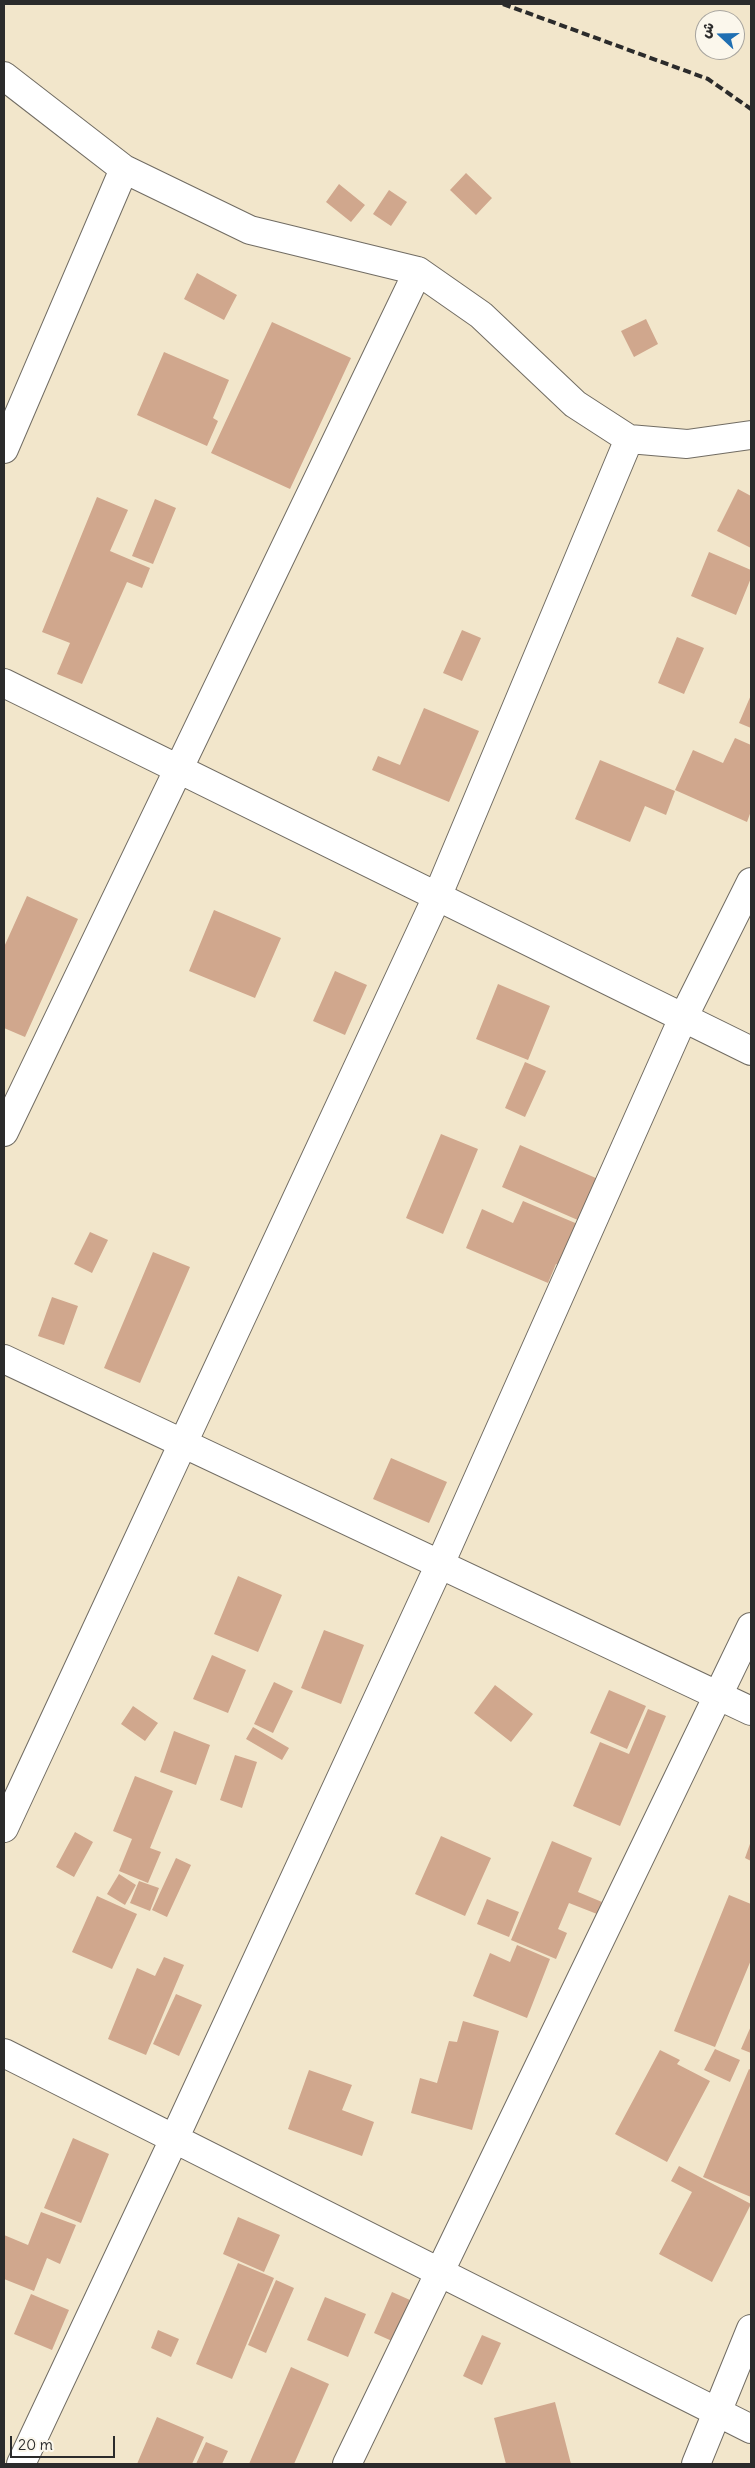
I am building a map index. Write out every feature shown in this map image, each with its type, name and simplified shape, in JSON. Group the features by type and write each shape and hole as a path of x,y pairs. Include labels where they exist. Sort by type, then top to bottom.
{"street":[{"path":"4,76 124,169 250,230 418,271 481,315 575,404 629,439 687,444 751,434"},
{"path":"4,448 124,169"},
{"path":"4,1132 418,271"},
{"path":"4,1828 437,896 629,439"},
{"path":"4,683 751,1051"},
{"path":"21,2464 176,2137 440,1564 683,1018 751,882"},
{"path":"4,1359 751,1711"},
{"path":"347,2464 442,2272 751,1627"},
{"path":"4,2053 176,2137 751,2429"},
{"path":"696,2464 751,2329"}],"building":[{"path":"466,173 492,198 476,215 450,190"},
{"path":"339,184 365,205 351,222 326,202"},
{"path":"389,190 407,202 391,226 373,214"},
{"path":"197,273 237,295 224,320 184,299"},
{"path":"646,319 658,344 634,357 621,331"},
{"path":"272,322 351,358 290,489 211,453"},
{"path":"164,352 229,380 213,418 218,421 207,446 137,415"},
{"path":"738,489 751,496 751,548 717,531"},
{"path":"97,497 128,510 110,551 150,568 142,588 127,582 82,684 57,674 70,643 42,632"},
{"path":"155,499 176,508 153,564 132,556"},
{"path":"709,552 751,570 751,578 736,615 691,596"},
{"path":"462,630 481,638 462,681 443,673"},
{"path":"677,637 704,648 684,694 658,683"},
{"path":"751,695 751,728 739,723"},
{"path":"424,708 479,731 449,802 372,770 378,756 400,765"},
{"path":"735,738 751,745 751,811 747,822 675,790 693,750 723,763"},
{"path":"600,760 675,791 666,815 645,806 630,842 575,819"},
{"path":"27,896 78,919 25,1037 4,1028 4,947"},
{"path":"214,910 281,938 255,998 189,971"},
{"path":"335,971 367,985 345,1035 313,1021"},
{"path":"498,984 550,1006 528,1060 476,1039"},
{"path":"525,1062 546,1071 525,1117 505,1108"},
{"path":"441,1134 478,1149 443,1234 406,1218"},
{"path":"520,1145 598,1179 580,1221 502,1187"},
{"path":"523,1201 580,1225 563,1266 556,1264 548,1283 466,1248 482,1209 513,1223"},
{"path":"90,1232 108,1240 92,1273 74,1264"},
{"path":"153,1252 190,1267 140,1383 104,1368"},
{"path":"52,1297 78,1306 64,1345 38,1336"},
{"path":"391,1458 447,1482 429,1523 373,1499"},
{"path":"238,1576 282,1595 258,1652 214,1634"},
{"path":"324,1630 364,1645 341,1704 301,1688"},
{"path":"212,1655 246,1670 228,1713 193,1699"},
{"path":"274,1682 293,1691 273,1733 254,1724"},
{"path":"495,1685 533,1714 511,1742 474,1713"},
{"path":"609,1690 646,1706 627,1749 590,1733"},
{"path":"133,1706 158,1723 145,1741 121,1724"},
{"path":"648,1709 666,1716 620,1826 573,1806 600,1742 629,1754"},
{"path":"253,1727 289,1748 282,1760 246,1739"},
{"path":"174,1731 210,1745 196,1785 160,1772"},
{"path":"235,1755 257,1762 242,1808 220,1800"},
{"path":"135,1776 173,1791 150,1848 161,1852 148,1883 119,1871 132,1839 113,1831"},
{"path":"75,1832 93,1842 74,1877 56,1867"},
{"path":"441,1836 491,1858 465,1916 415,1894"},
{"path":"552,1841 592,1858 578,1892 602,1902 597,1914 569,1903 558,1929 567,1933 556,1959 511,1940"},
{"path":"751,1841 751,1861 745,1858"},
{"path":"176,1858 191,1865 167,1917 152,1910"},
{"path":"119,1874 136,1885 125,1905 107,1894"},
{"path":"139,1881 159,1888 150,1911 130,1903"},
{"path":"729,1895 751,1904 751,1960 715,2047 674,2031"},
{"path":"97,1896 137,1914 112,1969 72,1952"},
{"path":"487,1899 519,1912 509,1937 477,1924"},
{"path":"517,1945 550,1959 527,2018 473,1996 490,1953 510,1962"},
{"path":"164,1957 184,1965 146,2055 108,2039 137,1968 155,1976"},
{"path":"176,1994 202,2005 179,2056 153,2044"},
{"path":"463,2021 499,2031 472,2130 411,2113 420,2078 437,2083 449,2041 457,2042"},
{"path":"751,2026 751,2053 741,2049"},
{"path":"715,2049 740,2060 730,2082 704,2070"},
{"path":"660,2050 680,2060 677,2064 710,2081 667,2162 615,2134"},
{"path":"749,2069 751,2070 751,2197 703,2177"},
{"path":"309,2070 352,2085 342,2110 374,2122 362,2156 288,2129"},
{"path":"73,2138 109,2154 81,2223 44,2208"},
{"path":"679,2166 751,2204 712,2282 659,2254 692,2192 671,2181"},
{"path":"41,2212 76,2225 60,2264 47,2258 34,2291 4,2279 4,2235 28,2245"},
{"path":"238,2217 280,2235 264,2272 223,2254"},
{"path":"238,2263 274,2278 232,2379 196,2364"},
{"path":"276,2280 294,2288 266,2353 248,2345"},
{"path":"392,2292 410,2300 392,2341 374,2333"},
{"path":"31,2294 69,2310 52,2350 14,2334"},
{"path":"325,2297 366,2314 348,2357 307,2340"},
{"path":"158,2330 179,2339 171,2357 151,2348"},
{"path":"482,2335 501,2343 482,2385 463,2376"},
{"path":"291,2367 329,2384 294,2464 249,2464"},
{"path":"555,2402 571,2464 506,2464 494,2418"},
{"path":"157,2417 204,2437 192,2464 137,2464"},
{"path":"206,2442 228,2451 222,2464 196,2464"}],"railway":[{"path":"503,4 708,79 751,109"}]}
